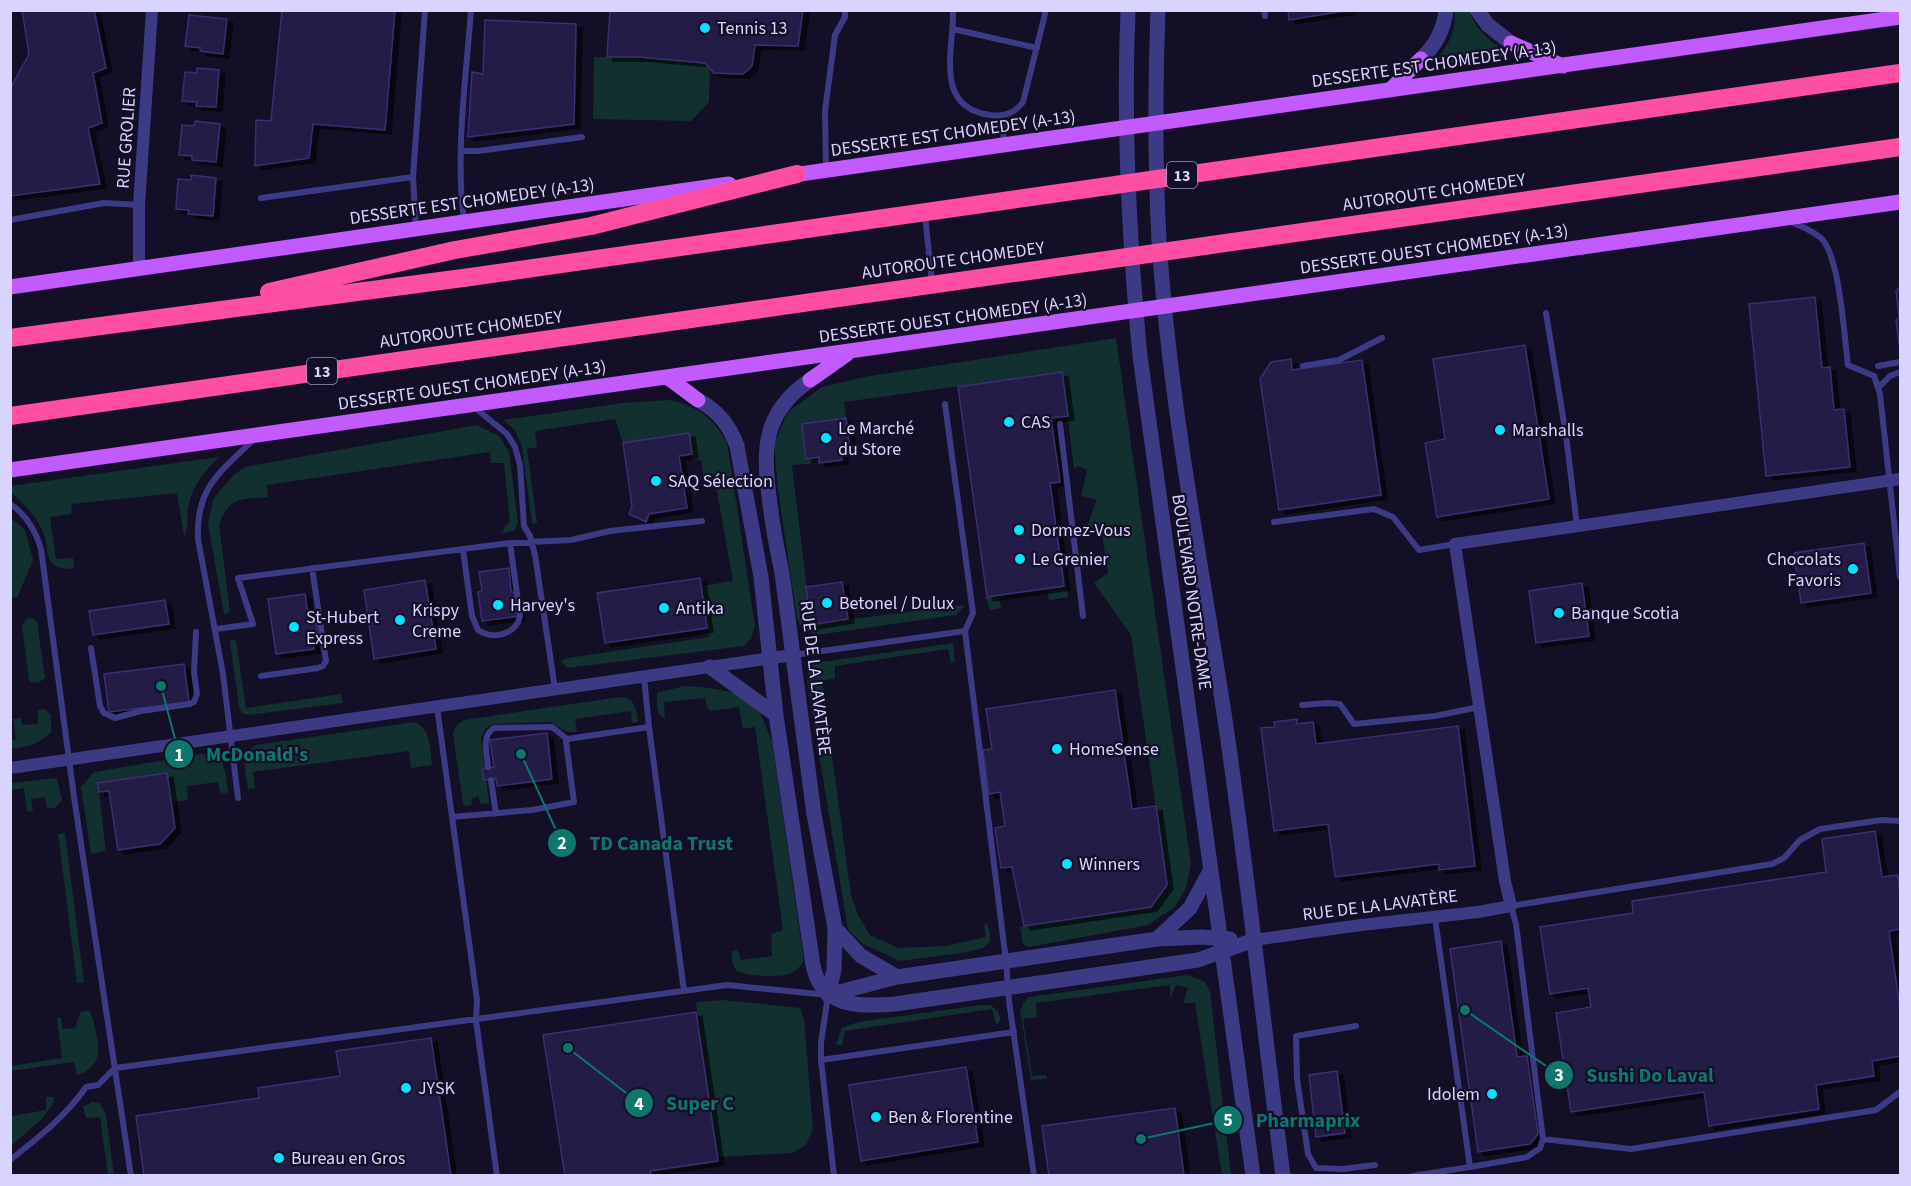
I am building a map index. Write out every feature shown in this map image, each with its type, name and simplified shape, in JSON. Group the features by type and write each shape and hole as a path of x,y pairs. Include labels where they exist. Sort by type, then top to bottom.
{"highway":[{"name":"13","path":"10,338 463,278 1900,73"},
{"name":"AUTOROUTE CHOMEDEY","path":"12,416 1900,147"},
{"path":"168,316 455,250 591,226 797,174"}],"main road":[{"name":"DESSERTE EST CHOMEDEY (A-13)","path":"10,286 1900,17"},
{"path":"1511,42 1563,66"},
{"path":"1390,90 1421,59"},
{"name":"DESSERTE OUEST CHOMEDEY (A-13)","path":"10,470 1900,202"},
{"path":"810,380 850,352"},
{"path":"667,377 698,400"}],"street":[{"name":"RUE GROLIER","path":"139,268 139,205 152,10"},
{"name":"BOULEVARD NOTRE-DAME","path":"1128,10 1126,82 1128,215 1140,356 1253,1176"},
{"name":"BOULEVARD NOTRE-DAME","path":"1158,10 1156,118 1160,242 1170,351 1198,554 1228,744 1283,1176"},
{"path":"1421,59 1436,43 1444,23 1446,10"},
{"path":"1477,10 1488,25 1511,42"},
{"name":"RUE DE LA LAVATÈRE","path":"810,380 790,395 774,417 769,429 766,453 768,489 776,546 783,573 814,814 836,928 834,970 828,995"},
{"path":"698,400 722,417 737,446 761,578 776,715 814,972 828,995"},
{"path":"1511,906 1505,881 1455,544 1895,480"},
{"path":"10,768 793,655"},
{"path":"710,667 776,715"},
{"path":"1157,939 1190,908 1210,871"},
{"name":"RUE DE LA LAVATÈRE","path":"828,995 897,977 1157,939 1221,945 1511,906"},
{"path":"836,928 861,956 897,977"},
{"name":"RUE DE LA LAVATÈRE","path":"828,995 853,1005 882,1005 1198,960 1221,945"}],"lane":[{"path":"416,228 414,177 425,10"},
{"path":"464,221 461,151 471,10"},
{"path":"826,170 824,129 826,105 835,35 845,17 845,10"},
{"path":"953,10 954,29 949,72 957,96 960,102 971,110 992,116 1002,116 1012,112 1023,102 1046,10"},
{"path":"954,29 1037,48"},
{"path":"1002,116 1004,145"},
{"path":"461,151 494,149 582,137"},
{"path":"261,198 414,177"},
{"path":"10,219 104,203 139,205"},
{"path":"925,212 932,285"},
{"path":"1784,219 1818,235 1828,247 1832,255 1848,365 1874,376 1878,388 1895,480 1900,577"},
{"path":"1546,313 1566,435 1577,526"},
{"path":"1303,366 1339,360 1382,338"},
{"path":"1878,366 1900,362"},
{"path":"1878,388 1890,376 1900,372"},
{"path":"945,404 973,613 965,631 1006,961 1007,989 1034,1176"},
{"path":"472,405 507,434 515,447 520,465 524,526 535,555 555,689"},
{"path":"1060,423 1083,616"},
{"path":"238,798 216,630 198,539 198,515 207,489 218,474 258,436"},
{"path":"10,504 23,514 36,533 41,549 69,759 131,1176"},
{"path":"1274,522 1374,509 1393,517 1419,550 1455,544"},
{"path":"216,630 253,624 238,578 510,543 531,541 548,543 610,531 702,521"},
{"path":"463,549 472,616 478,630 489,636 515,629 520,616 510,543"},
{"path":"261,676 321,667 326,661 312,568"},
{"path":"793,655 965,631"},
{"path":"91,648 102,711 111,717 130,716 141,711 194,702 197,694 194,672 196,632"},
{"path":"644,677 684,991"},
{"path":"1302,705 1340,704 1354,723 1435,716 1480,707"},
{"path":"437,707 477,1000 476,1020 497,1176"},
{"path":"488,767 486,739 488,732 494,728 552,727 567,739 649,727"},
{"path":"453,817 496,814 574,802 567,739"},
{"path":"491,780 496,814"},
{"path":"1412,1176 1527,1157 1540,1148 1543,1139 1516,924 1511,906 1772,864 1784,858 1800,840 1820,829 1882,820 1900,821"},
{"path":"1435,918 1470,1167"},
{"path":"10,1160 39,1137 75,1103 86,1087 98,1084 115,1068 727,985 828,995 820,1060 834,1176"},
{"path":"1356,1026 1296,1036 1297,1079 1308,1154 1316,1168 1343,1169 1375,1165"},
{"path":"820,1060 1014,1032"},
{"path":"1543,1139 1631,1149 1876,1110 1900,1092"}],"green space":[{"path":"1454,11 1469,11 1483,34 1506,51 1505,56 1438,65 1436,60 1453,31"},
{"path":"594,57 710,59 709,102 691,121 593,119"},
{"path":"1116,338 1191,864 1186,888 1175,907 1148,925 1029,947 1023,944 1020,927 1151,907 1167,884 1131,635 1094,583 1108,573 1101,527 1086,529 1097,500 1081,496 1087,470 1078,466 1074,469 1062,372 844,402 846,418 802,424 806,459 819,457 819,463 792,465 811,624 965,605 956,615 817,635 803,630 797,618 778,490 774,443 788,412 822,387 864,377"},
{"path":"671,400 703,414 715,425 727,442 755,626 751,638 744,646 567,668 561,661 568,658 709,637 701,586 733,581 716,486 705,487 701,460 692,460 688,434 623,443 615,419 535,431 537,447 527,449 537,523 532,524 522,447 515,430 503,420 623,403"},
{"path":"477,425 499,436 509,452 518,523 514,531 502,533 510,522 504,463 491,463 490,452 267,485 268,497 237,501 227,509 219,525 230,612 224,614 208,523 213,500 235,474 245,467"},
{"path":"219,457 203,474 192,493 184,536 177,493 72,504 71,514 50,517 56,559 73,558 74,568 71,569 64,569 52,563 39,524 11,493 11,486"},
{"path":"11,518 25,530 33,560 17,598 11,597"},
{"path":"1062,553 1068,597 1049,600 1047,589 1003,595 1064,586 1059,554"},
{"path":"999,595 1001,608 990,610 985,597"},
{"path":"32,618 37,622 45,678 36,683 29,681 22,626 26,620"},
{"path":"232,639 236,641 246,708 341,694 343,703 248,715 242,713 239,707 230,642"},
{"path":"953,643 955,661 951,663 948,649 835,666 835,678 822,681 851,895 858,915 870,935 898,948 945,946 986,937 984,925 987,924 990,932 990,942 983,948 900,961 863,944 848,930 807,681 810,666 821,662"},
{"path":"684,686 727,691 746,699 761,715 772,741 804,961 790,973 774,976 744,974 736,970 732,962 732,952 735,950 738,951 741,960 772,956 771,934 783,930 755,727 743,729 739,707 710,711 705,698 664,702 665,719 658,711 657,693"},
{"path":"620,697 629,699 634,704 638,721 635,723 632,722 631,711 575,719 577,732 567,732 550,722 493,724 486,728 481,738 489,803 481,804 478,796 471,799 472,805 466,806 463,803 453,735 455,728 462,721"},
{"path":"45,709 51,716 51,732 32,745 11,749 11,740 16,739 13,719 21,718 22,725 38,724 38,710"},
{"path":"415,722 425,730 427,735 432,765 411,768 409,751 253,772 255,788 248,789 245,759 256,745"},
{"path":"201,754 220,760 225,771 228,792 224,794 220,792 218,782 187,786 188,800 172,802 167,773 98,783 106,851 91,854 81,787 94,772"},
{"path":"57,778 62,800 55,808 47,808 45,797 31,799 33,811 27,812 24,788 11,790 11,783"},
{"path":"65,833 84,982 77,983 58,834"},
{"path":"1188,975 1205,982 1210,991 1231,1175 1222,1175 1195,1003 1183,1003 1188,988 1176,985 1170,999 1170,985 1036,1003 1037,1017 1023,1019 1032,1076 1046,1075 1047,1079 1031,1080 1020,1009 1029,997"},
{"path":"723,1000 800,1008 804,1019 813,1129 806,1145 792,1153 717,1157 696,1002"},
{"path":"991,1005 998,1012 1001,1021 996,1024 992,1009 845,1031 842,1046 836,1044 842,1028 858,1022"},
{"path":"88,1010 94,1025 98,1052 97,1059 89,1068 77,1075 74,1062 11,1071 11,1066 62,1058 57,1018 61,1018 62,1029 75,1028 80,1013"},
{"path":"46,1097 52,1097 54,1101 43,1118 11,1146 11,1116 46,1110"},
{"path":"92,1102 100,1103 106,1115 114,1175 108,1175 100,1117 86,1118 83,1107"}],"building":[{"path":"22,10 94,10 106,68 93,73 102,123 88,128 100,184 10,196 10,89 29,54"},
{"path":"282,10 395,10 385,130 313,124 309,158 255,166 256,120 271,121"},
{"name":"Tennis 13","path":"610,10 803,10 798,46 755,45 752,66 743,74 714,73 705,63 640,57 607,57"},
{"path":"1288,10 1350,10 1289,20"},
{"path":"189,15 227,19 223,54 200,51 201,48 185,46"},
{"path":"485,20 576,24 574,124 468,137 472,72 483,74"},
{"path":"197,68 219,70 216,107 196,106 197,102 182,101 185,72 197,73"},
{"path":"195,121 220,124 216,162 192,160 192,156 179,155 182,125 194,126"},
{"path":"191,175 216,178 213,216 188,214 189,210 176,209 178,179 191,180"},
{"path":"1900,287 1900,350 1896,321 1899,317 1896,291"},
{"path":"1815,297 1822,368 1830,367 1834,410 1844,409 1850,467 1766,476 1749,304"},
{"path":"1525,345 1549,499 1437,517 1425,443 1445,439 1433,359"},
{"path":"1291,359 1292,370 1362,360 1381,495 1279,510 1260,379 1271,362"},
{"path":"1062,372 1068,416 1051,418 1060,482 1050,483 1064,586 987,597 958,387"},
{"name":"Le Marché du Store","path":"846,418 850,451 841,453 842,460 819,463 819,457 806,459 802,424"},
{"name":"SAQ Sélection","path":"689,433 692,454 679,456 687,508 649,514 646,522 629,514 632,506 623,443"},
{"path":"1864,543 1871,593 1801,603 1794,553"},
{"name":"Harvey's","path":"509,568 511,591 515,594 519,616 482,621 478,592 482,591 479,572"},
{"path":"700,578 707,628 605,643 597,593"},
{"name":"Krispy Creme","path":"425,580 436,649 374,659 364,590"},
{"name":"Betonel / Dulux","path":"842,582 848,619 811,625 806,587"},
{"name":"Banque Scotia","path":"1582,583 1589,636 1536,643 1529,591"},
{"name":"St-Hubert Express","path":"305,594 308,615 315,614 318,639 312,639 314,649 276,654 268,599"},
{"path":"165,600 169,624 93,635 89,611"},
{"path":"184,664 189,702 109,712 104,674"},
{"path":"1115,690 1132,809 1156,806 1167,885 1151,907 1024,926 1012,867 1001,868 995,828 1005,826 1000,792 989,794 983,750 992,749 986,709"},
{"path":"1297,719 1297,724 1313,722 1316,744 1458,726 1475,866 1439,870 1439,864 1335,877 1328,824 1274,831 1261,728 1275,727 1274,722"},
{"path":"547,733 552,779 497,786 496,779 484,780 482,769 494,767 490,740"},
{"path":"167,773 175,828 160,844 118,850 109,791 99,792 98,783"},
{"path":"1875,831 1882,877 1898,875 1900,929 1889,931 1900,1009 1900,1056 1872,1061 1874,1076 1816,1085 1819,1109 1709,1126 1704,1092 1571,1112 1556,1013 1591,1007 1588,988 1550,994 1540,927 1633,913 1632,901 1826,872 1822,839"},
{"path":"1501,941 1517,1057 1527,1056 1538,1134 1530,1144 1478,1152 1450,949"},
{"path":"696,1012 718,1161 650,1171 651,1176 565,1176 543,1035"},
{"path":"431,1038 451,1176 144,1176 136,1116 259,1098 258,1088 340,1076 336,1051"},
{"path":"966,1067 978,1142 861,1161 849,1085"},
{"path":"1337,1071 1345,1133 1316,1137 1309,1075"},
{"path":"1175,1108 1184,1176 1049,1176 1042,1126"}],"place":[{"name":"Tennis 13","path":"705,28"},
{"name":"CAS","path":"1009,422"},
{"name":"Marshalls","path":"1500,430"},
{"name":"Le Marché du Store","path":"826,438"},
{"name":"SAQ Sélection","path":"656,481"},
{"name":"Dormez-Vous","path":"1019,530"},
{"name":"Le Grenier","path":"1020,559"},
{"name":"Chocolats Favoris","path":"1853,569"},
{"name":"Betonel / Dulux","path":"827,603"},
{"name":"Harvey's","path":"498,605"},
{"name":"Antika","path":"664,608"},
{"name":"Banque Scotia","path":"1559,613"},
{"name":"Krispy Creme","path":"400,620"},
{"name":"St-Hubert Express","path":"294,627"},
{"name":"McDonald's","path":"161,686"},
{"name":"HomeSense","path":"1057,749"},
{"name":"TD Canada Trust","path":"521,754"},
{"name":"Winners","path":"1067,864"},
{"name":"Sushi Do Laval","path":"1465,1010"},
{"name":"Super C","path":"568,1048"},
{"name":"JYSK","path":"406,1088"},
{"name":"Idolem","path":"1492,1094"},
{"name":"Ben & Florentine","path":"876,1117"},
{"name":"Pharmaprix","path":"1141,1139"},
{"name":"Bureau en Gros","path":"279,1158"}]}
